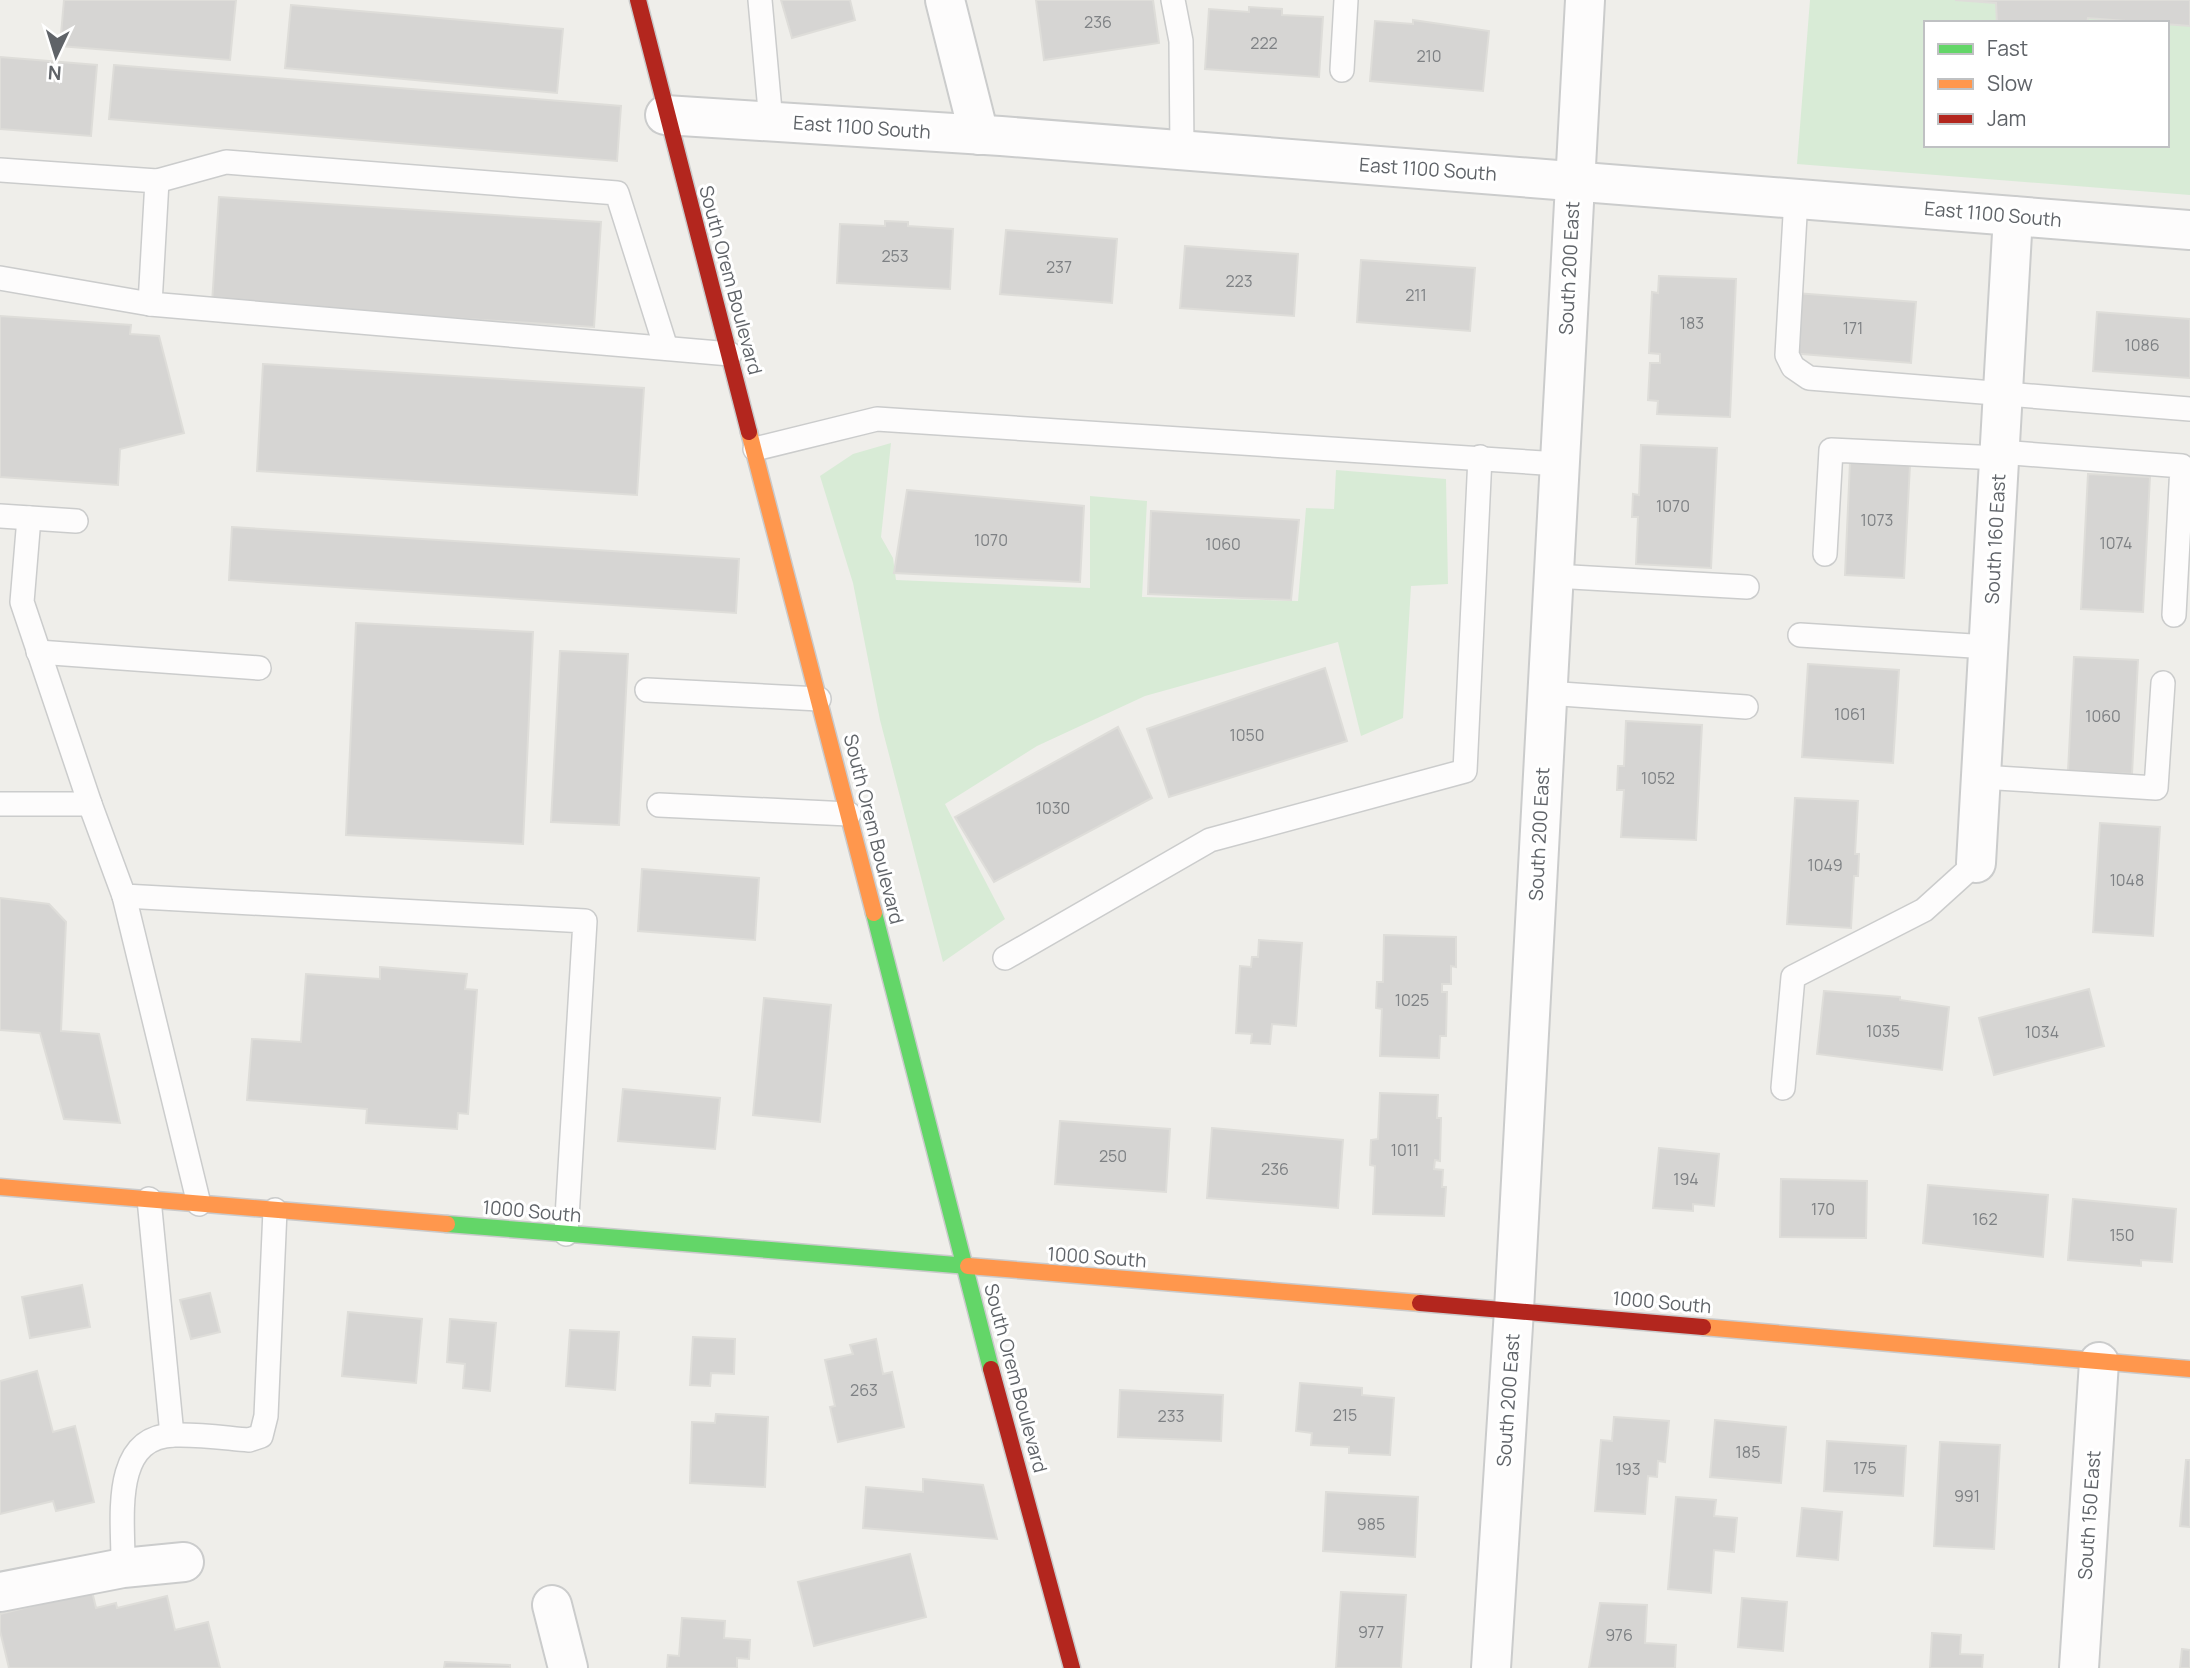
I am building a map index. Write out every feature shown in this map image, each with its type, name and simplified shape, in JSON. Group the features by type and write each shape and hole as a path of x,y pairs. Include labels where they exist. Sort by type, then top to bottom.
{"street":[{"name":"South Orem Boulevard","path":"638,0 665,116 755,449 965,1268 1072,1668"},
{"path":"945,0 979,135"},
{"name":"South 200 East","path":"1491,1668 1514,1310 1585,0"},
{"name":"East 1100 South","path":"665,116 1182,150 2190,230"},
{"name":"South 160 East","path":"1976,863 2013,215"},
{"name":"1000 South","path":"0,1187 965,1268 1514,1310 2190,1369"},
{"name":"South 150 East","path":"2079,1668 2099,1362"},
{"path":"0,1592 123,1568 184,1562"},
{"path":"551,1605 568,1668"}],"lane":[{"path":"760,0 771,122"},
{"path":"1173,0 1181,41 1182,150"},
{"path":"1342,70 1346,0"},
{"path":"0,170 157,181 226,162 617,194 666,348"},
{"path":"150,304 157,181"},
{"path":"1796,198 1787,355 1793,367 1809,378 2190,409"},
{"path":"0,278 150,304 730,354"},
{"path":"755,449 877,419 1559,464"},
{"path":"1825,554 1831,450 1999,455 2182,466 2174,615"},
{"path":"1005,958 1210,840 1465,771 1480,457"},
{"path":"0,516 76,521"},
{"path":"29,518 22,602 124,896 199,1204"},
{"path":"1554,576 1747,587"},
{"path":"1800,635 1988,647"},
{"path":"38,652 259,668"},
{"path":"1981,777 2156,788 2162,683"},
{"path":"647,690 819,699"},
{"path":"1547,693 1746,706"},
{"path":"0,804 90,804"},
{"path":"659,805 849,814"},
{"path":"1783,1088 1793,977 1924,910 1976,863"},
{"path":"124,896 584,920 566,1234"},
{"path":"149,1199 172,1435"},
{"path":"123,1568 124,1478 134,1452 150,1442 172,1435 249,1440 261,1436 266,1416 275,1210"}],"green space":[{"path":"1810,0 2190,0 2190,195 1797,164"},
{"path":"891,443 881,537 893,558 896,580 1090,588 1090,496 1147,501 1142,597 1298,601 1306,508 1334,509 1336,470 1446,479 1448,584 1411,586 1403,718 1361,736 1338,642 1145,696 1037,746 945,804 1005,919 943,962 880,720 853,583 820,476 853,454"}],"building":[{"path":"64,0 236,0 230,60 60,46"},
{"path":"781,0 850,0 855,20 792,38"},
{"path":"1036,0 1153,0 1159,43 1044,60"},
{"path":"1955,0 2190,0 2190,26 2169,24 2169,21 2088,18 2087,21 1997,21 1996,3"},
{"path":"291,5 563,29 557,93 285,68"},
{"path":"1249,7 1282,9 1282,15 1323,17 1319,77 1205,69 1209,9 1249,12"},
{"path":"1413,20 1489,31 1483,91 1370,81 1375,21 1413,24"},
{"path":"0,57 97,65 91,136 0,129"},
{"path":"114,65 621,106 617,161 109,119"},
{"path":"219,197 601,222 594,327 212,303"},
{"path":"885,221 908,222 908,226 953,229 950,289 837,283 840,224 885,226"},
{"path":"1006,230 1117,239 1112,303 1000,294"},
{"path":"1185,246 1298,254 1294,316 1180,308"},
{"path":"1361,260 1475,268 1470,331 1357,322"},
{"path":"1659,276 1736,279 1730,417 1657,414 1658,401 1648,400 1650,363 1660,363 1660,354 1649,353 1652,292 1658,293"},
{"path":"1795,293 1916,302 1911,363 1790,353"},
{"path":"2097,312 2190,319 2190,378 2093,371"},
{"path":"0,316 131,325 130,334 159,336 184,433 120,449 118,485 0,477"},
{"path":"263,364 644,388 637,495 257,471"},
{"path":"1641,445 1717,448 1711,568 1636,564 1638,517 1632,517 1633,494 1639,495"},
{"path":"1850,462 1910,465 1904,578 1845,575"},
{"path":"2088,474 2150,477 2143,612 2081,609"},
{"path":"907,490 1084,506 1080,582 894,573"},
{"path":"1151,511 1299,520 1291,600 1148,594"},
{"path":"232,527 739,559 736,613 229,580"},
{"path":"356,623 533,632 523,844 346,835"},
{"path":"560,651 628,654 619,825 551,822"},
{"path":"2074,657 2138,660 2132,774 2068,771"},
{"path":"1808,664 1899,670 1893,763 1802,757"},
{"path":"1325,668 1347,741 1169,797 1147,729"},
{"path":"1626,721 1702,725 1696,840 1621,837 1624,790 1617,790 1618,766 1624,766"},
{"path":"1118,727 1152,798 994,882 955,817"},
{"path":"1795,798 1858,801 1855,854 1859,854 1858,876 1854,876 1851,928 1787,924"},
{"path":"2100,823 2160,827 2153,936 2093,932"},
{"path":"642,869 759,878 755,940 638,931"},
{"path":"0,898 49,904 66,922 61,1031 99,1034 120,1123 64,1119 40,1033 0,1030"},
{"path":"1384,935 1456,937 1456,967 1451,966 1451,984 1442,984 1442,992 1447,992 1446,1036 1440,1036 1439,1058 1380,1056 1382,1009 1376,1008 1377,982 1383,982"},
{"path":"1259,940 1302,943 1296,1026 1272,1024 1270,1044 1251,1043 1252,1034 1236,1033 1240,966 1251,967 1252,957 1258,957"},
{"path":"380,967 467,974 465,989 477,990 468,1114 458,1113 457,1129 366,1123 367,1109 247,1100 252,1039 301,1042 306,974 380,979"},
{"path":"2089,989 2104,1046 1994,1075 1979,1018"},
{"path":"1824,991 1900,997 1900,1000 1949,1007 1942,1070 1817,1054"},
{"path":"764,998 831,1005 820,1122 753,1115"},
{"path":"623,1089 720,1098 715,1149 618,1141"},
{"path":"1380,1093 1438,1095 1437,1118 1441,1118 1440,1161 1435,1160 1434,1169 1443,1170 1442,1187 1446,1187 1444,1216 1373,1214 1375,1166 1370,1165 1371,1140 1378,1139"},
{"path":"1060,1121 1170,1129 1166,1192 1055,1184"},
{"path":"1212,1128 1343,1140 1338,1208 1207,1198"},
{"path":"1659,1148 1719,1154 1714,1206 1693,1204 1693,1211 1653,1208"},
{"path":"1781,1179 1867,1181 1866,1238 1780,1237"},
{"path":"1928,1185 2048,1195 2043,1257 1923,1243"},
{"path":"2073,1199 2176,1209 2172,1262 2141,1260 2141,1266 2068,1260"},
{"path":"82,1285 90,1327 30,1338 22,1297"},
{"path":"210,1293 220,1332 191,1339 180,1300"},
{"path":"348,1312 422,1319 416,1383 342,1376"},
{"path":"450,1319 496,1323 490,1391 463,1388 465,1364 447,1362"},
{"path":"570,1330 619,1332 615,1390 566,1386"},
{"path":"693,1337 735,1339 734,1374 711,1373 710,1386 690,1385"},
{"path":"876,1339 883,1374 892,1372 904,1427 838,1442 830,1407 835,1406 825,1360 853,1354 850,1345"},
{"path":"37,1371 53,1432 75,1426 94,1502 56,1511 53,1501 0,1514 0,1381"},
{"path":"1300,1383 1362,1388 1362,1395 1394,1398 1390,1455 1349,1453 1349,1447 1311,1445 1312,1433 1296,1431"},
{"path":"1120,1390 1223,1395 1221,1441 1118,1437"},
{"path":"716,1414 768,1417 765,1487 690,1483 692,1422 715,1423"},
{"path":"1614,1417 1669,1421 1665,1462 1658,1461 1657,1477 1648,1476 1645,1514 1595,1511 1601,1440 1612,1441"},
{"path":"1715,1420 1786,1427 1781,1483 1710,1477"},
{"path":"1827,1441 1906,1446 1903,1496 1824,1491"},
{"path":"1940,1442 2000,1445 1994,1549 1934,1546"},
{"path":"2186,1460 2190,1460 2190,1527 2180,1526"},
{"path":"923,1479 983,1485 997,1539 863,1528 866,1487 923,1492"},
{"path":"1326,1492 1418,1497 1415,1557 1323,1551"},
{"path":"1676,1497 1716,1500 1714,1516 1737,1518 1734,1552 1714,1550 1711,1593 1668,1589"},
{"path":"1802,1508 1842,1512 1838,1560 1797,1556"},
{"path":"910,1554 926,1617 814,1646 798,1582"},
{"path":"92,1591 96,1608 116,1603 117,1608 167,1596 175,1630 208,1622 220,1668 9,1668 0,1631 0,1614"},
{"path":"1341,1592 1406,1595 1401,1668 1336,1668"},
{"path":"1742,1598 1787,1602 1783,1651 1738,1647"},
{"path":"1600,1603 1647,1605 1645,1643 1676,1645 1675,1668 1589,1668"},
{"path":"682,1618 725,1621 724,1638 750,1640 749,1659 737,1658 737,1668 667,1668 668,1655 679,1656"},
{"path":"1932,1633 1961,1635 1960,1654 1983,1655 1982,1668 1930,1668"},
{"path":"2182,1649 2190,1650 2190,1668 2180,1668"},
{"path":"445,1662 510,1665 510,1668 444,1668"}],"traffic: fast":[{"path":"874,913 991,1369"},
{"path":"447,1224 968,1266"}],"traffic: slow":[{"path":"749,432 874,913"},
{"path":"0,1187 447,1224"},
{"path":"968,1266 1420,1303"},
{"path":"1703,1327 2190,1369"}],"traffic: jam":[{"path":"638,0 749,432"},
{"path":"1420,1303 1703,1327"},
{"path":"991,1369 1072,1668"}]}
